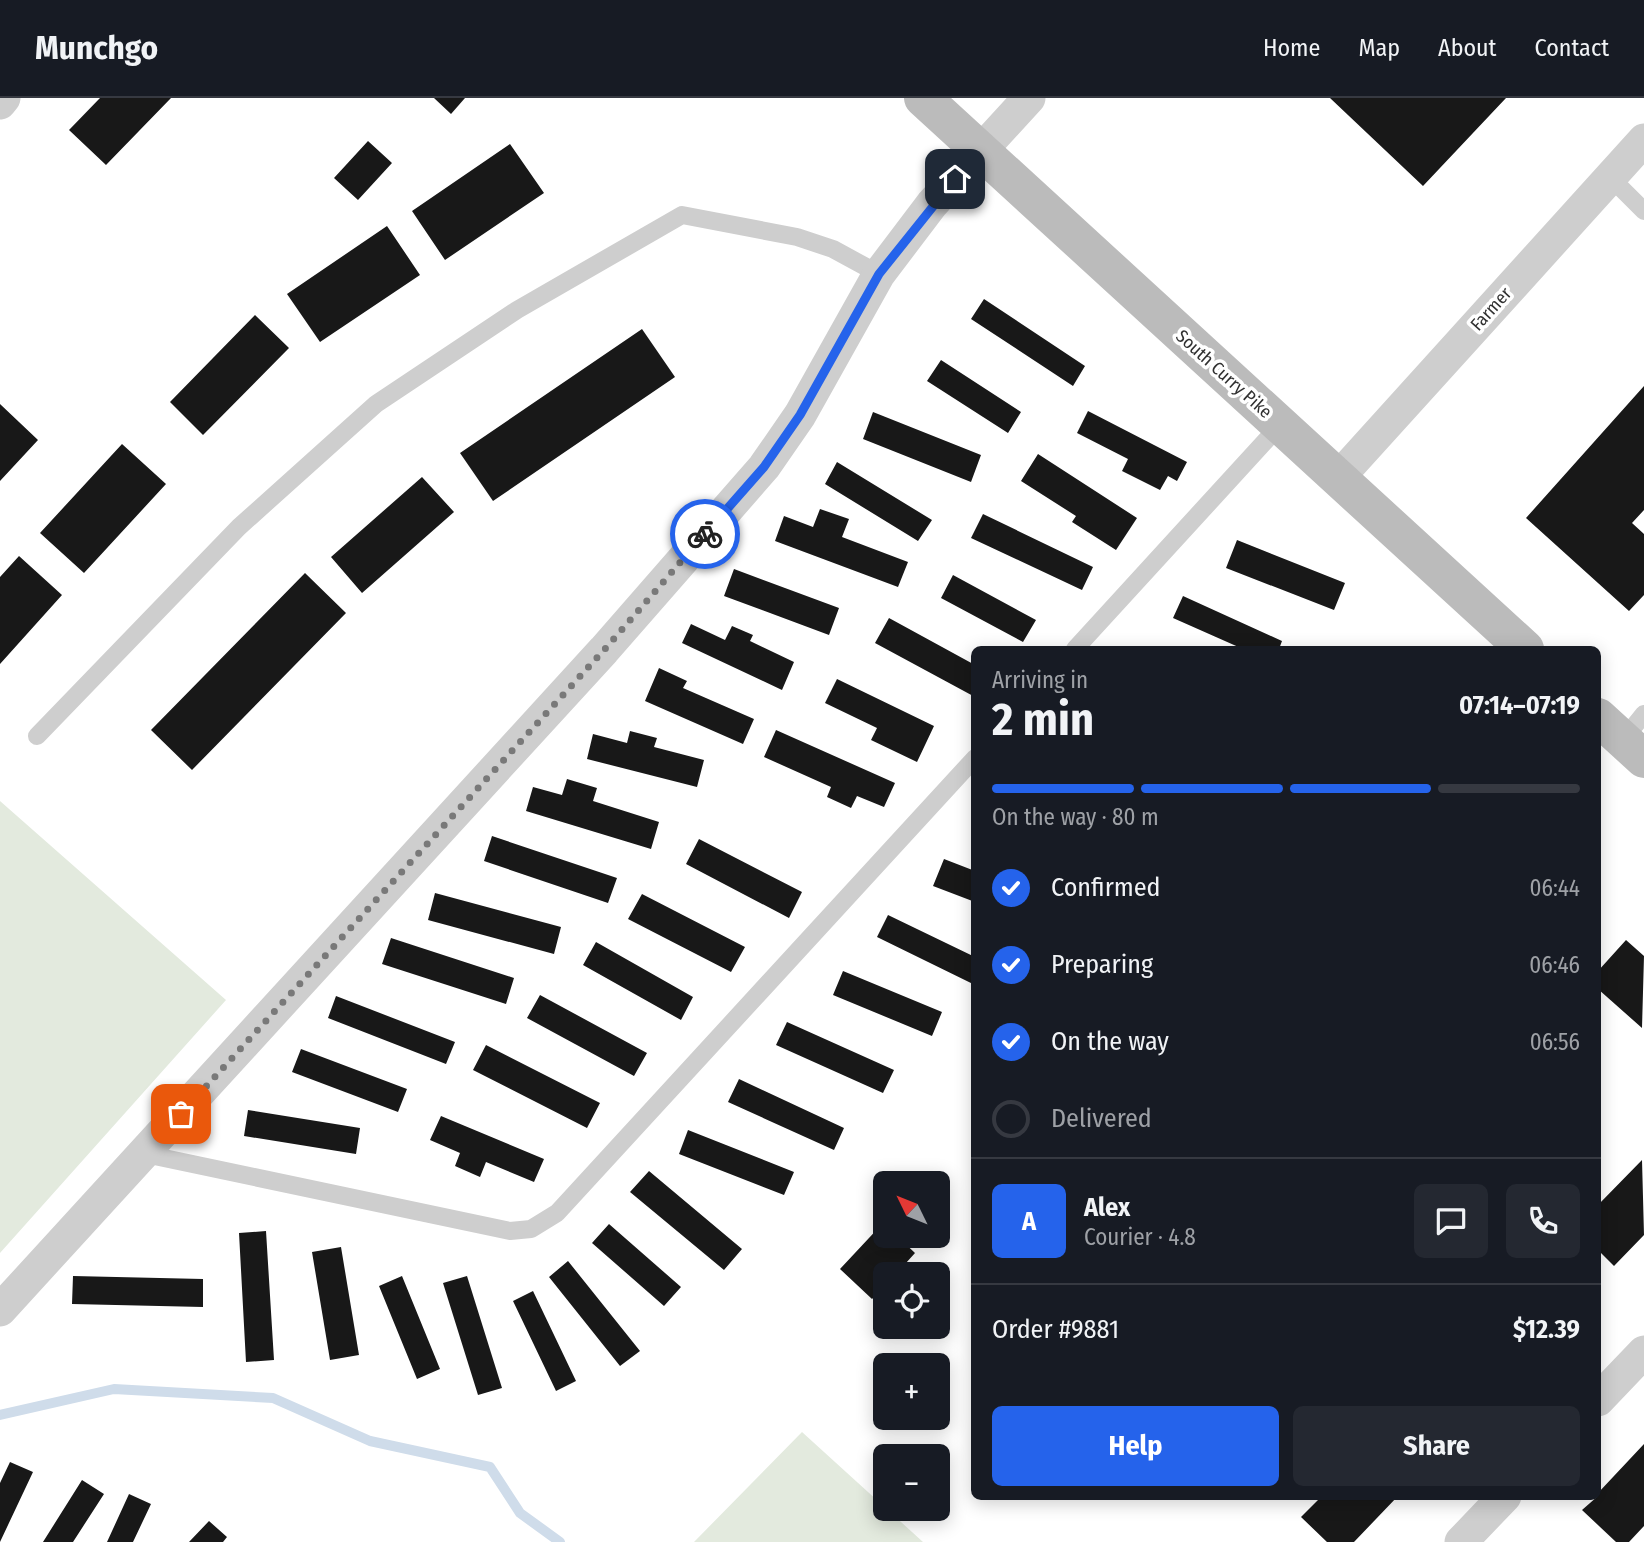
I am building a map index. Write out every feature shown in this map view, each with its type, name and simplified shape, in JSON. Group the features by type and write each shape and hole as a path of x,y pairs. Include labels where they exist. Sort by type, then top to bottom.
{"main road":[{"name":"South Curry Pike","path":"923,98 1522,646"}],"street":[{"path":"0,103 4,98"},
{"path":"0,1310 604,650 764,467 800,415 879,274 932,204 1029,98"},
{"name":"Farmer","path":"1338,478 1644,140"},
{"path":"1601,1397 1644,1352"},
{"path":"1461,1542 1501,1500"}],"lane":[{"path":"1610,177 1644,211"},
{"path":"37,736 239,527 376,404 517,310 681,215 797,237 833,249 879,274"},
{"path":"1078,646 1280,425"},
{"path":"145,1154 510,1231 531,1229 557,1213 971,762"}],"shaded area":[{"path":"0,801 226,1000 0,1253"},
{"path":"802,1432 873,1497 873,1521 900,1521 923,1542 694,1542"}],"building":[{"path":"100,98 171,98 106,165 69,130"},
{"path":"434,98 465,98 451,114"},
{"path":"1330,98 1506,98 1423,186"},
{"path":"368,141 392,163 358,200 334,178"},
{"path":"510,144 544,193 445,260 412,211"},
{"path":"387,226 420,275 320,342 287,294"},
{"path":"984,299 1085,366 1073,386 971,319"},
{"path":"255,315 289,348 203,435 170,402"},
{"path":"642,329 675,377 493,501 460,453"},
{"path":"941,360 1021,412 1008,433 927,381"},
{"path":"1644,386 1644,510 1632,523 1644,534 1644,595 1629,611 1526,518"},
{"path":"0,404 38,440 0,481"},
{"path":"1088,411 1187,462 1177,481 1168,476 1160,490 1122,471 1128,459 1077,433"},
{"path":"873,412 981,455 971,482 863,439"},
{"path":"122,444 166,484 84,573 40,533"},
{"path":"1038,454 1137,518 1116,550 1072,522 1076,516 1021,481"},
{"path":"837,462 932,520 918,541 825,484"},
{"path":"422,477 454,512 362,593 331,557"},
{"path":"820,509 849,519 842,537 908,562 898,587 775,541 784,516 813,527"},
{"path":"983,514 1093,567 1082,590 971,538"},
{"path":"1237,540 1345,583 1334,610 1226,568"},
{"path":"19,556 62,595 0,664 0,577"},
{"path":"734,569 839,608 829,635 724,596"},
{"path":"305,573 346,613 192,770 151,730"},
{"path":"953,575 1036,620 1023,642 941,598"},
{"path":"1183,596 1282,641 1280,646 1236,646 1173,618"},
{"path":"889,618 971,663 971,695 875,643"},
{"path":"691,624 725,640 732,626 753,635 750,641 794,662 782,690 682,643"},
{"path":"659,668 687,681 683,688 754,719 743,744 645,701"},
{"path":"837,679 934,726 917,762 871,740 877,728 825,703"},
{"path":"776,730 895,783 884,807 857,796 851,808 827,797 831,787 764,757"},
{"path":"630,731 657,738 654,747 704,760 697,787 587,759 593,734 627,743"},
{"path":"567,779 597,788 593,801 659,822 651,849 526,811 533,787 562,795"},
{"path":"492,836 617,878 608,903 484,861"},
{"path":"699,839 802,892 789,918 686,864"},
{"path":"944,859 971,869 971,900 933,886"},
{"path":"435,893 561,927 554,954 428,920"},
{"path":"642,894 745,947 731,972 628,919"},
{"path":"888,915 971,955 971,983 877,937"},
{"path":"391,938 514,978 506,1004 382,964"},
{"path":"1626,940 1644,956 1642,1028 1601,992 1601,968"},
{"path":"596,942 693,997 681,1020 583,965"},
{"path":"843,971 942,1012 932,1036 833,995"},
{"path":"540,995 647,1053 634,1076 527,1018"},
{"path":"336,996 455,1042 446,1064 328,1018"},
{"path":"787,1022 894,1070 883,1093 776,1045"},
{"path":"486,1045 600,1103 587,1128 473,1070"},
{"path":"301,1049 407,1089 398,1112 292,1072"},
{"path":"739,1079 844,1128 834,1150 728,1102"},
{"path":"248,1110 360,1128 356,1154 244,1136"},
{"path":"441,1116 544,1159 534,1182 486,1162 480,1177 455,1166 460,1153 430,1140"},
{"path":"688,1130 794,1172 784,1195 679,1154"},
{"path":"1642,1160 1644,1235 1614,1266 1601,1253 1601,1202"},
{"path":"649,1171 742,1249 724,1270 630,1192"},
{"path":"609,1224 681,1287 664,1306 592,1243"},
{"path":"266,1231 274,1360 246,1362 239,1233"},
{"path":"873,1234 873,1248 910,1248 915,1253 907,1262 873,1262 872,1299 840,1269"},
{"path":"341,1247 359,1355 330,1360 312,1252"},
{"path":"568,1261 640,1351 620,1366 549,1277"},
{"path":"73,1276 203,1279 203,1307 72,1304"},
{"path":"402,1276 440,1369 417,1379 379,1286"},
{"path":"467,1276 502,1388 478,1395 443,1283"},
{"path":"533,1291 576,1381 556,1391 513,1301"},
{"path":"1644,1444 1644,1526 1629,1542 1616,1542 1582,1510 1593,1500 1601,1500 1601,1490"},
{"path":"10,1462 33,1472 0,1542 0,1483"},
{"path":"82,1480 104,1494 73,1542 43,1542"},
{"path":"129,1494 151,1504 133,1542 107,1542"},
{"path":"1318,1500 1394,1500 1354,1542 1327,1542 1301,1517"},
{"path":"209,1521 227,1537 223,1542 189,1542"}],"waterway":[{"path":"0,1415 114,1389 273,1398 370,1441 490,1467 520,1513 560,1542"}],"way so far":[{"path":"181,1114 604,650 705,534"}],"route":[{"path":"705,534 764,467 800,415 879,274 932,204 955,179"}]}
